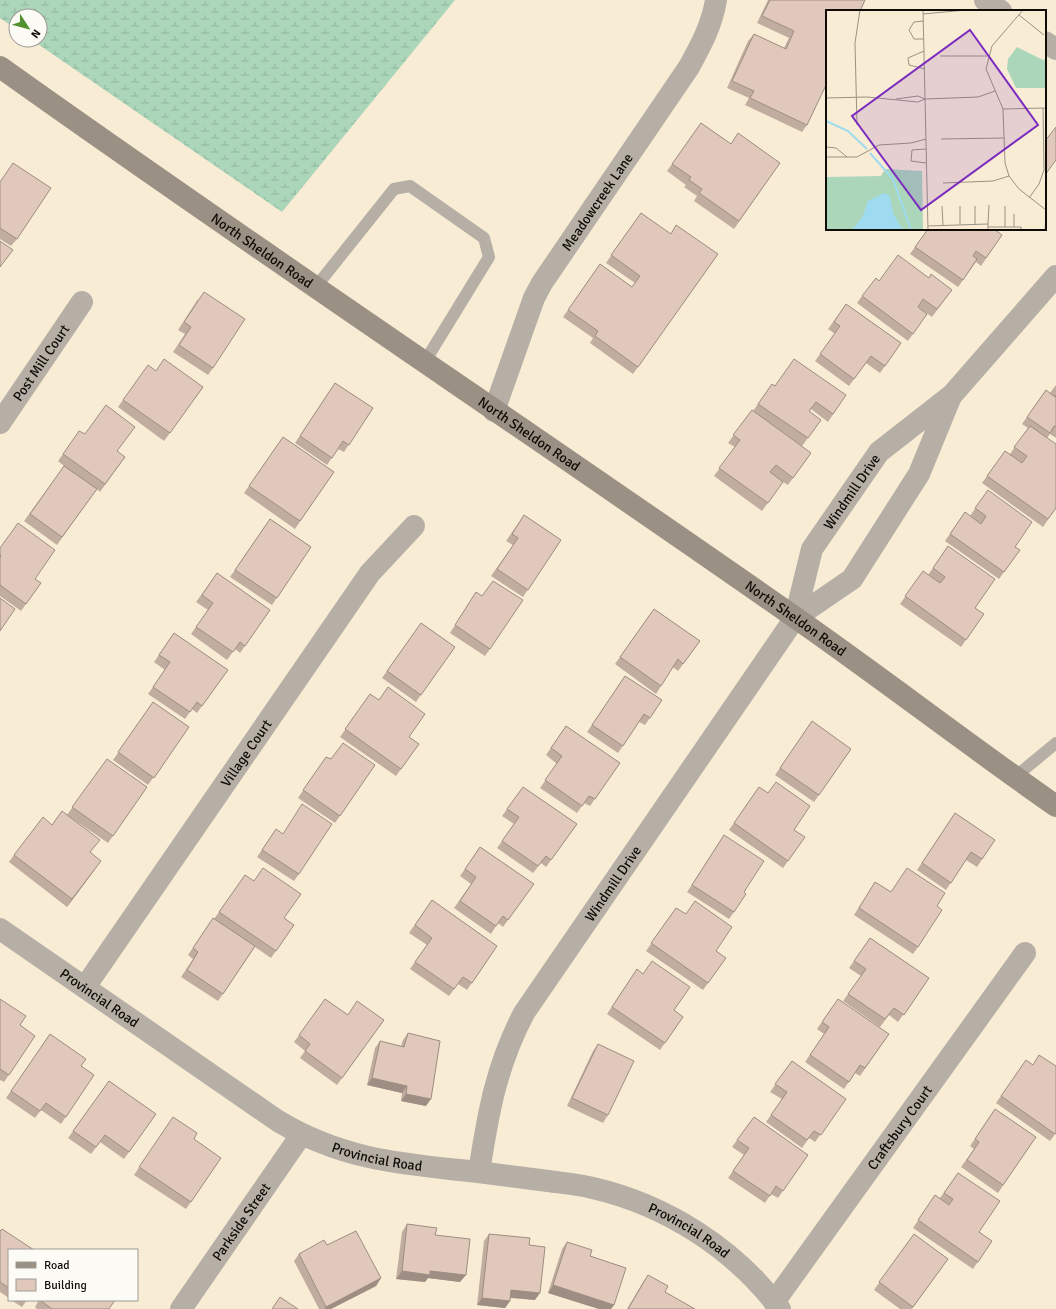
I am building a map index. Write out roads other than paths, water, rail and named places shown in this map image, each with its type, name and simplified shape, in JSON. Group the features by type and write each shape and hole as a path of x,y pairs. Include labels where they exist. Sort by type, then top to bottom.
{"street":[{"name":"Meadowcreek Lane","path":"494,411 534,298 542,283 688,67 705,38 713,16 716,0"},
{"path":"985,0 1000,10"},
{"path":"1046,43 1056,49"},
{"name":"North Sheldon Road","path":"0,67 139,166 315,288 796,618 1015,778 1056,806"},
{"name":"Windmill Drive","path":"796,618 812,549 879,452 952,394 1056,276"},
{"name":"Post Mill Court","path":"0,423 82,302"},
{"name":"Windmill Drive","path":"479,1172 488,1116 498,1072 511,1038 524,1013 796,618 852,579 919,474 952,394"},
{"name":"Village Court","path":"85,987 370,573 414,526"},
{"name":"Provincial Road","path":"0,929 278,1121 301,1135 335,1148 379,1160 412,1166 479,1172 592,1187 630,1198 657,1209 689,1226 724,1251 755,1280 777,1306"},
{"name":"Craftsbury Court","path":"777,1306 1024,953"},
{"name":"Parkside Street","path":"181,1309 301,1135"}],"lane":[{"path":"315,288 394,189 410,186 484,238 489,257 424,363"},
{"path":"1015,778 1056,743"}]}
